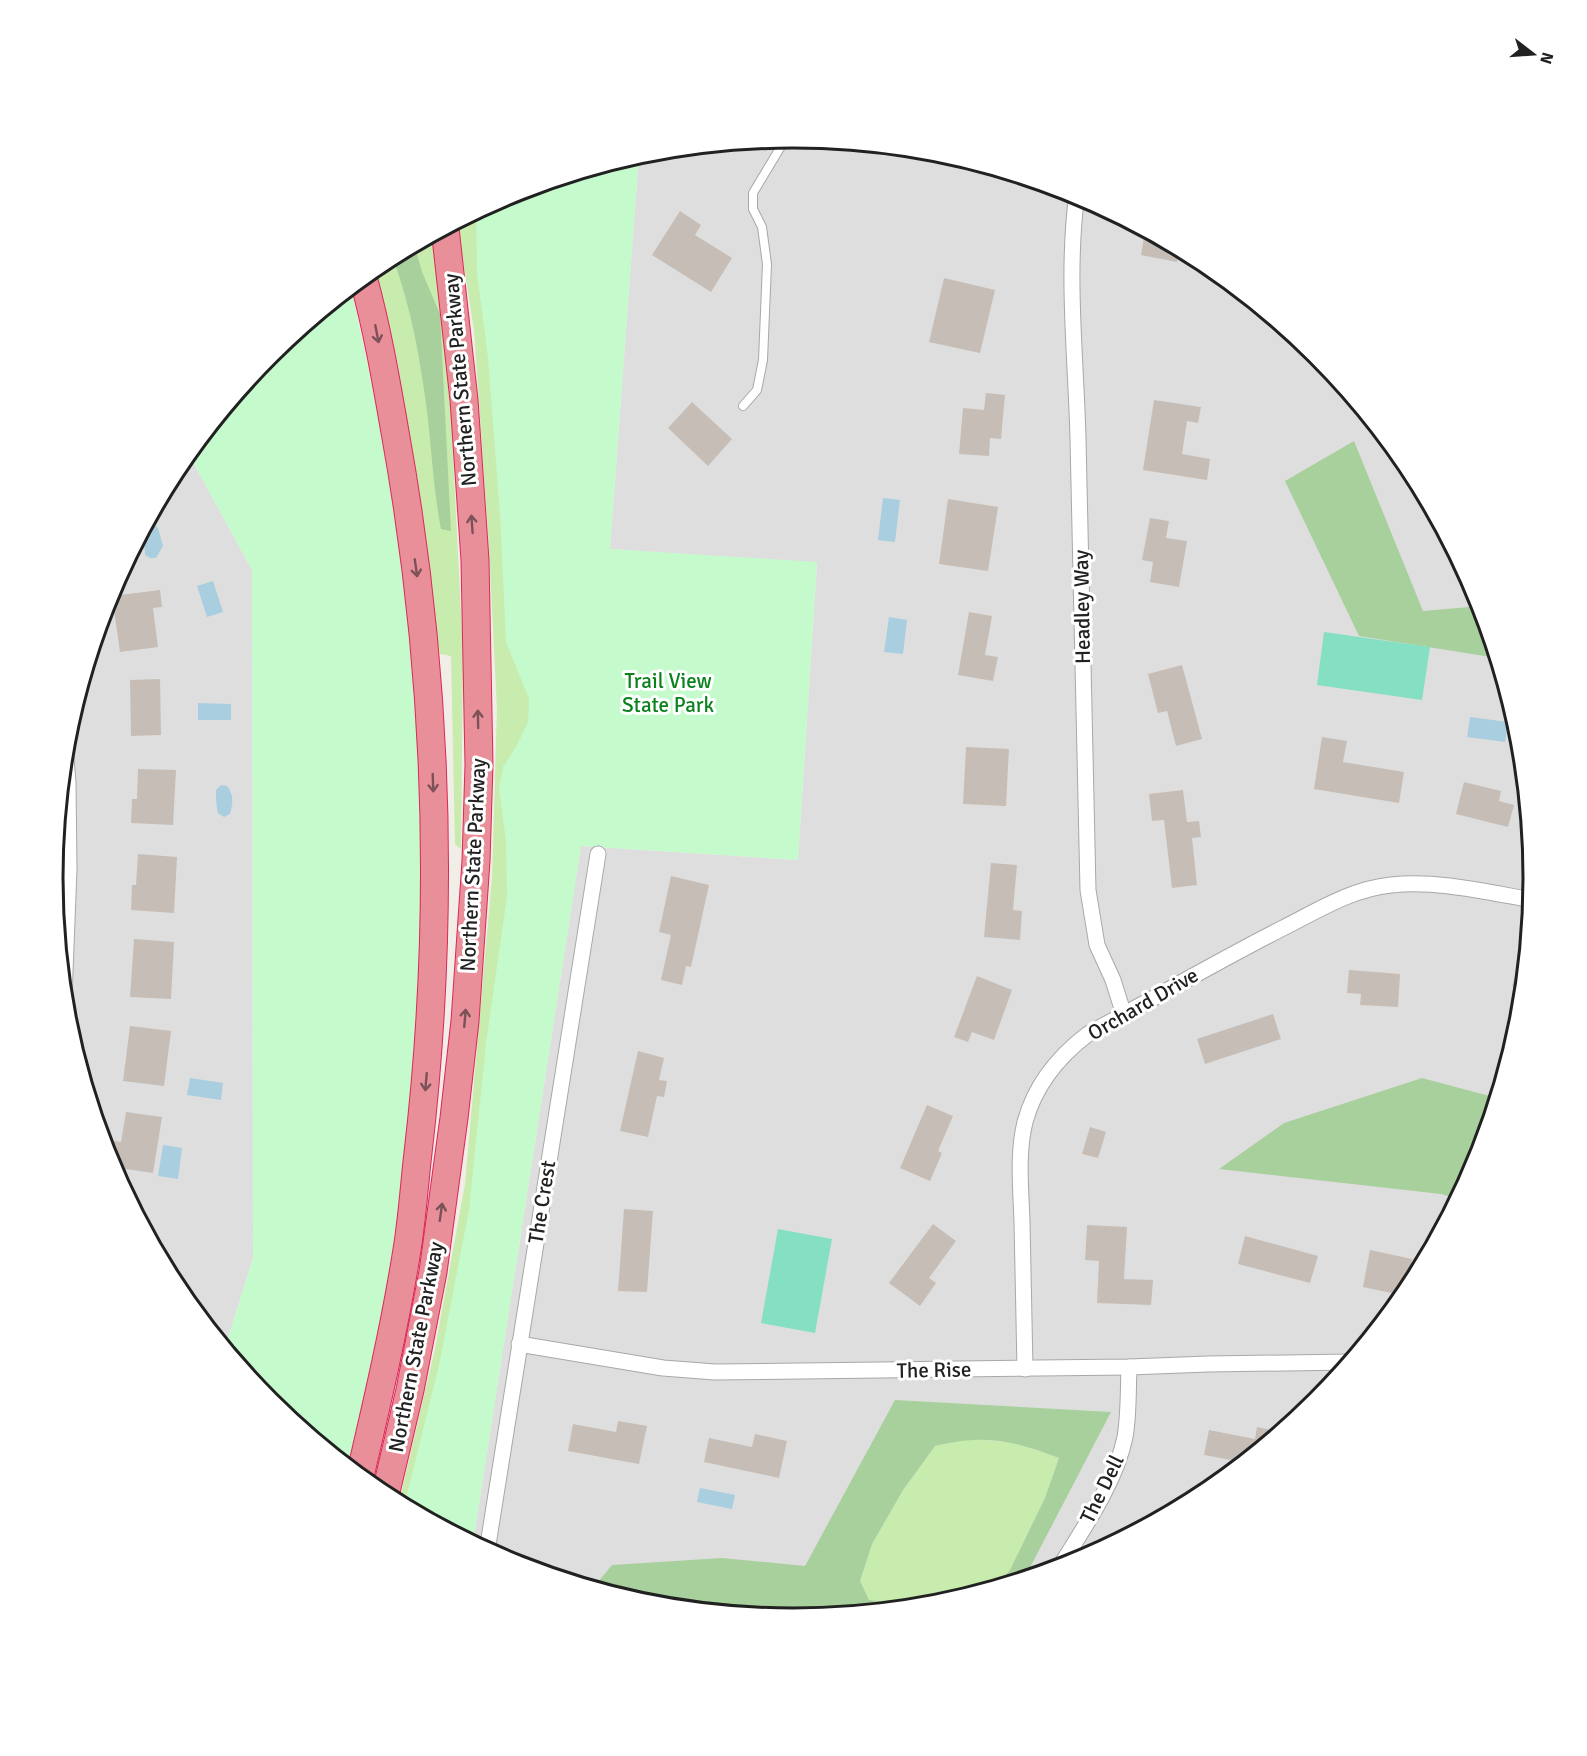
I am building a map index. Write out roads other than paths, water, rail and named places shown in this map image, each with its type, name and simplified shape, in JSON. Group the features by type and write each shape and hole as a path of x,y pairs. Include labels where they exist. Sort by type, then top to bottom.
{"highway":[{"name":"Northern State Parkway","path":"388,1485 410,1390 433,1272 465,1022 476,861 479,765 475,560 464,400 446,236"},
{"name":"Northern State Parkway","path":"362,1467 386,1364 407,1253 427,1080 433,968 435,855 432,751 422,612 405,485 377,329 366,287"}],"street":[{"name":"Headley Way","path":"1075,204 1071,270 1077,400 1088,890 1097,945 1113,980 1124,1015"},
{"path":"64,849 69,881 66,942"},
{"name":"The Crest","path":"489,1542 598,854"},
{"name":"Orchard Drive","path":"1025,1369 1020,1163 1025,1122 1036,1093 1055,1063 1071,1047 1088,1034 1225,957 1344,896 1390,885 1423,884 1458,887 1523,898"},
{"name":"The Rise","path":"519,1344 663,1368 715,1372 1025,1369 1341,1362"},
{"name":"The Dell","path":"1067,1555 1092,1514 1117,1465 1125,1436 1129,1367"}],"lane":[{"path":"743,406 757,390 763,360 767,264 762,227 753,209 753,193 780,148"}],"water":[{"path":"883,498 900,500 895,542 878,540"},
{"path":"154,525 158,528 163,546 156,558 145,555 144,544"},
{"path":"213,581 223,612 207,617 197,586"},
{"path":"889,617 907,620 903,654 884,652"},
{"path":"198,703 231,704 231,720 198,720"},
{"path":"1470,717 1507,722 1505,742 1467,737"},
{"path":"221,785 227,786 232,799 230,814 224,817 218,813 216,805 216,790"},
{"path":"190,1078 223,1083 221,1100 187,1095"},
{"path":"163,1145 182,1148 178,1179 158,1176"},
{"path":"700,1488 735,1495 732,1509 697,1502"}],"park label":[{"name":"Trail View State Park","path":"668,693"}]}
